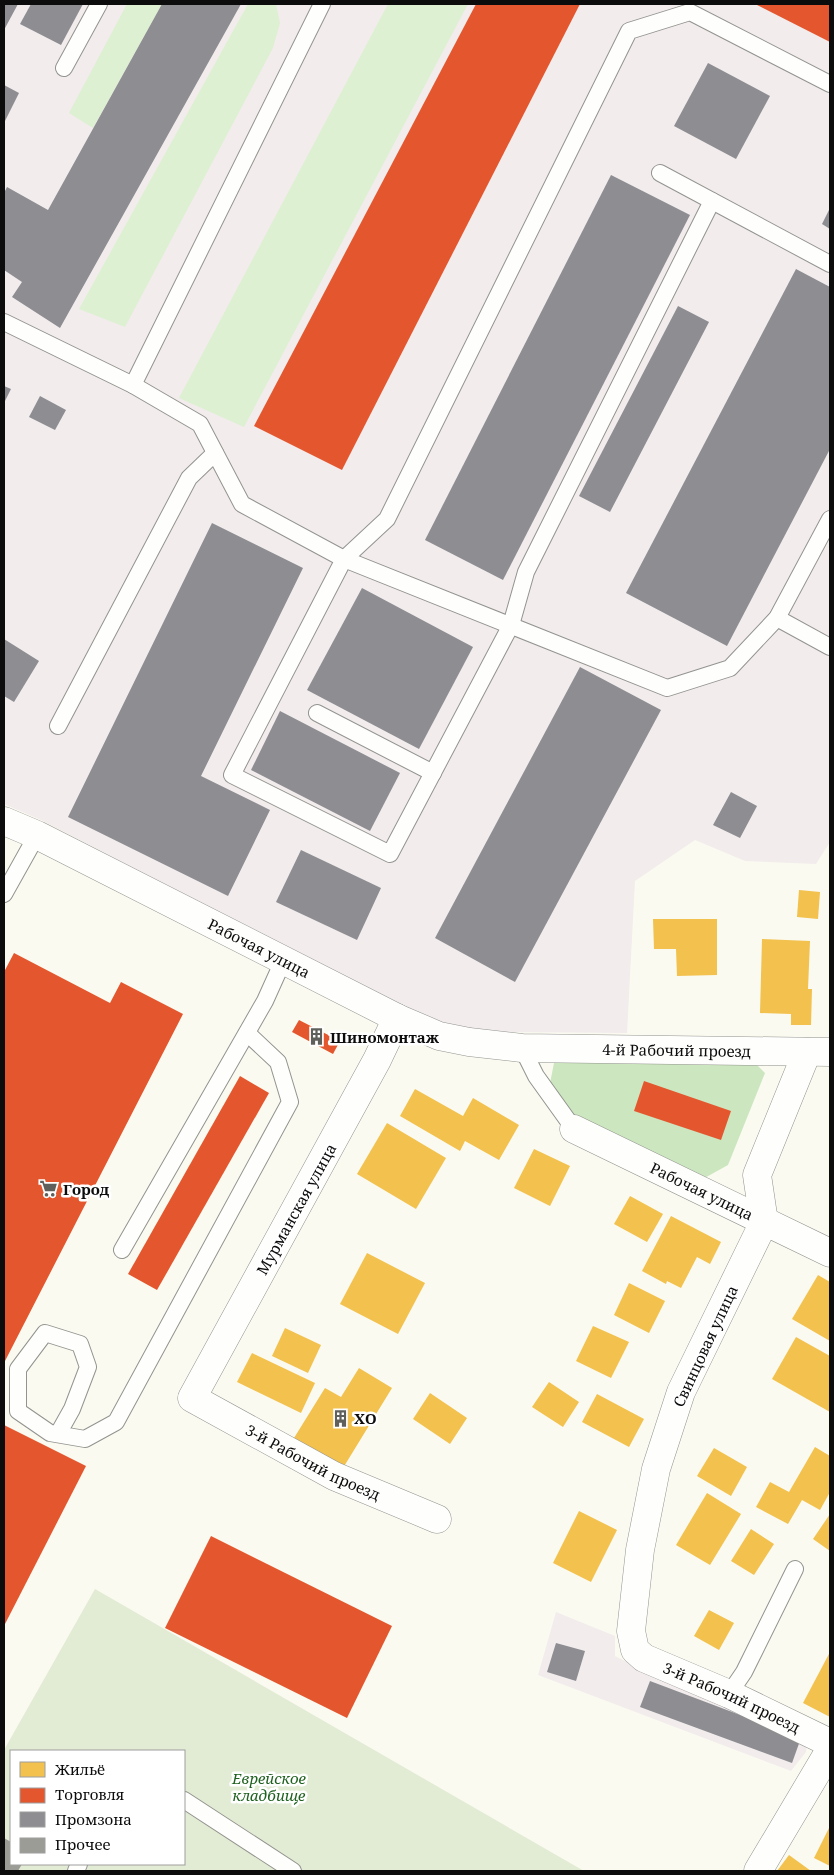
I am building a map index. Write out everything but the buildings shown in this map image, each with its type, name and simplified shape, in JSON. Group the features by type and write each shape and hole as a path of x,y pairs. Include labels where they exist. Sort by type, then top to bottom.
{"street":[{"name":"Рабочая улица","path":"4,821 37,835 397,1018 439,1036 469,1042 522,1048"},
{"name":"Мурманская улица","path":"192,1398 377,1060 397,1018"},
{"name":"4-й Рабочий проезд","path":"522,1048 818,1052"},
{"path":"764,1222 757,1175 818,1052"},
{"name":"Рабочая улица","path":"574,1129 830,1253"},
{"name":"Свинцовая улица","path":"635,1650 631,1631 640,1550 656,1470 681,1392 764,1222"},
{"name":"3-й Рабочий проезд","path":"192,1398 334,1476 437,1519"},
{"name":"3-й Рабочий проезд","path":"635,1650 644,1658 730,1694 830,1743"},
{"path":"758,1871 830,1750"}],"lane":[{"path":"64,68 99,4"},
{"path":"133,385 322,4"},
{"path":"712,201 526,572 511,625 390,854 232,775 344,558 387,519 629,31 690,12 830,84"},
{"path":"660,173 830,264"},
{"path":"4,322 133,385 200,424 242,504 344,558 667,688 730,668 777,618 830,519"},
{"path":"58,726 189,478 215,453"},
{"path":"777,618 830,647"},
{"path":"317,713 433,773"},
{"path":"4,894 37,835"},
{"path":"122,1250 266,1001 283,961"},
{"path":"58,1434 72,1409 88,1367 80,1344 45,1333 18,1369 18,1411 50,1433 85,1439 116,1422 290,1102 278,1062 247,1033"},
{"path":"522,1048 536,1076 574,1129"},
{"path":"730,1694 744,1672 795,1568"},
{"path":"185,1801 292,1871"}],"shaded area":[{"path":"4,4 830,4 830,842 816,864 745,861 695,840 635,881 627,1033 497,1032 446,1025 401,1006 41,820 4,804"},
{"path":"556,1612 615,1636 615,1656 643,1670 807,1738 806,1752 791,1771 538,1675"}],"green space":[{"path":"127,4 162,4 93,128 69,113"},
{"path":"248,4 276,4 280,23 273,48 125,327 79,309"},
{"path":"388,4 468,4 244,427 179,398"},
{"path":"555,1058 757,1065 765,1073 728,1165 701,1180 580,1122 550,1083"},
{"name":"Еврейское кладбище","path":"95,1589 584,1871 4,1871 4,1750"}],"place":[{"name":"Шиномонтаж","path":"316,1037"},
{"name":"Город","path":"49,1189"},
{"name":"ХО","path":"340,1418"}]}
